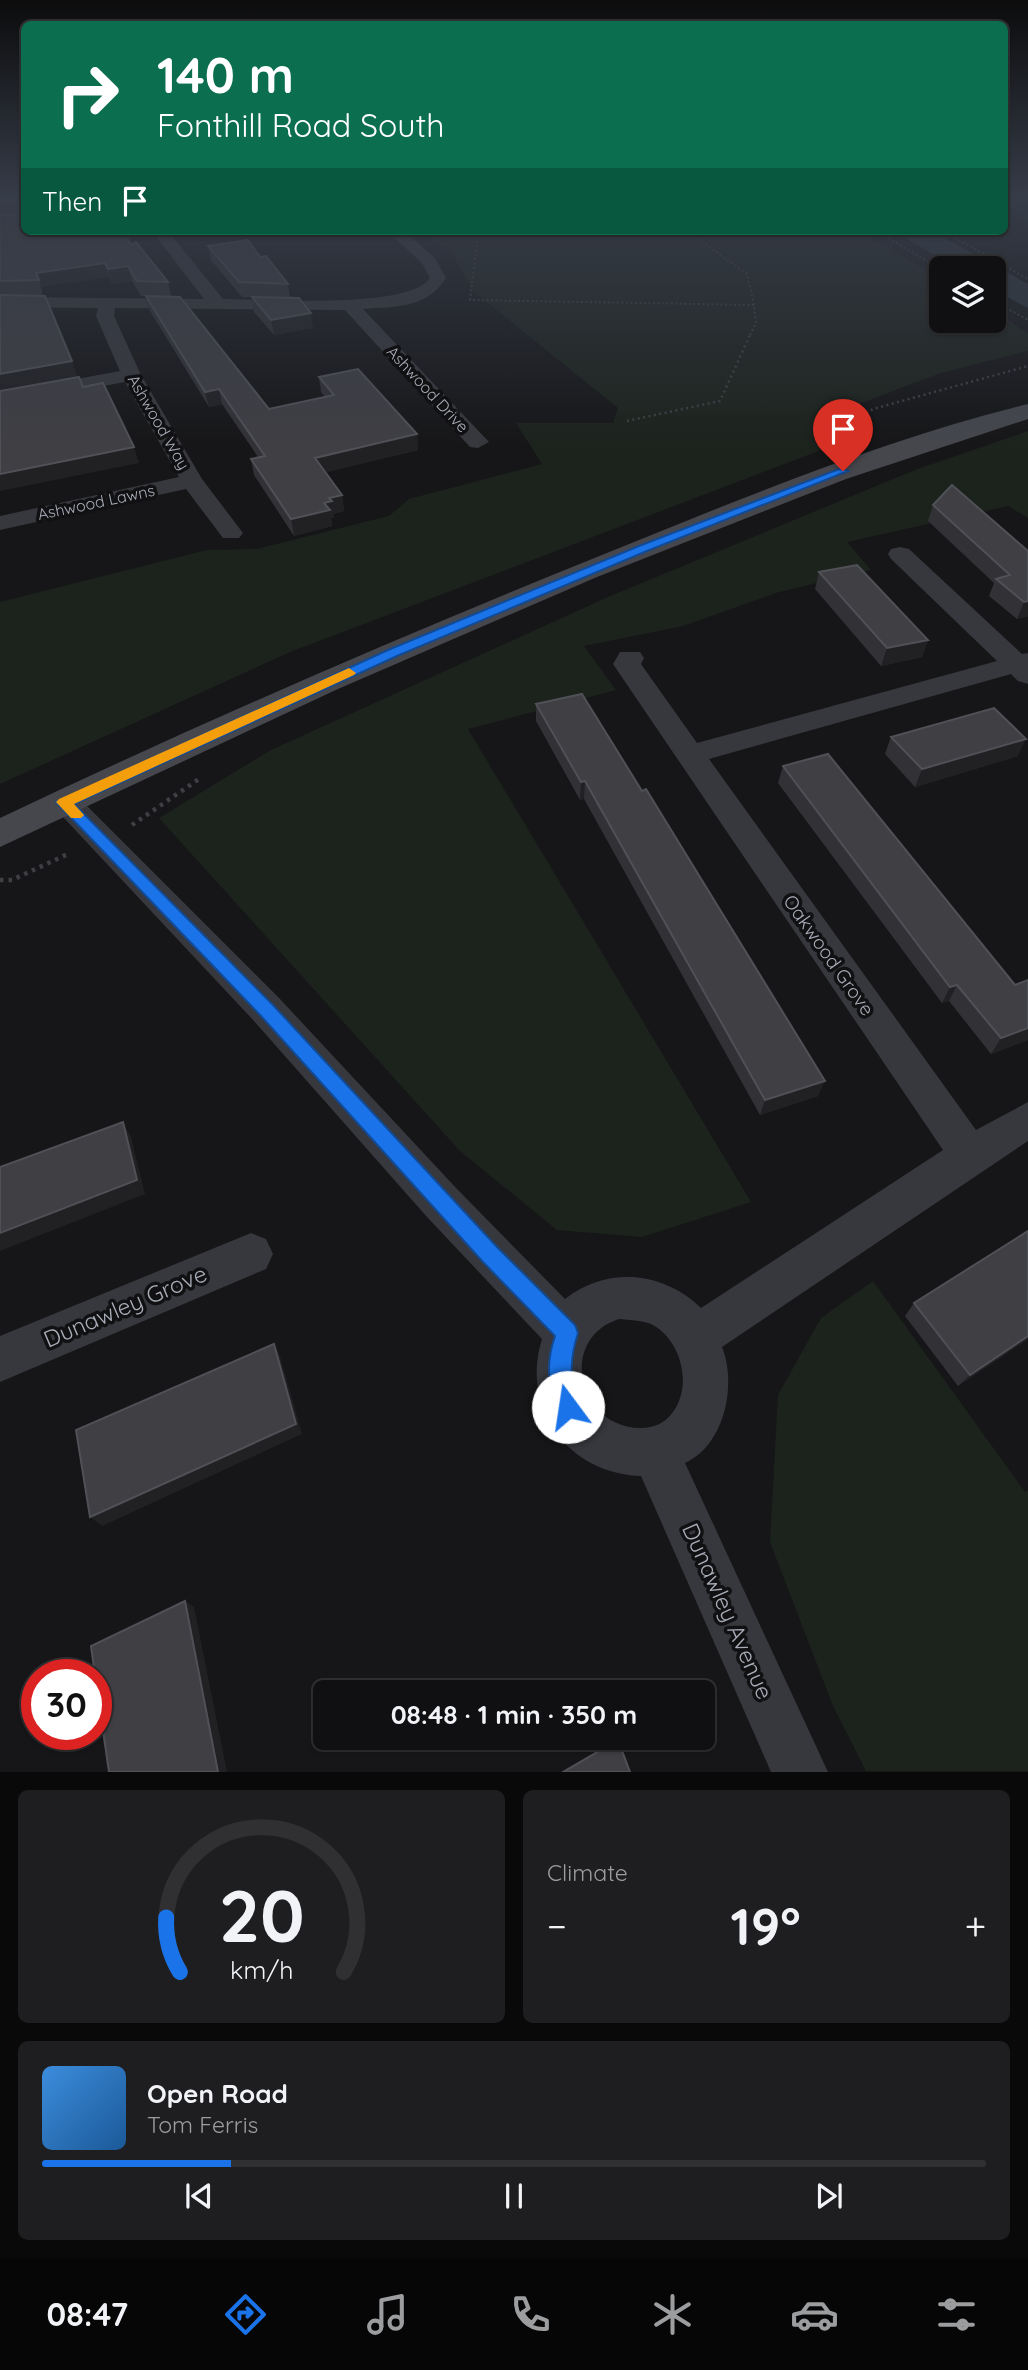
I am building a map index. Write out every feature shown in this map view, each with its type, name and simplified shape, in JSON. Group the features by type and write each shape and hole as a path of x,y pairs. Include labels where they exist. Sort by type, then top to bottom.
{"main road":[{"path":"0,834 64,802 393,653 643,548 867,461 1028,411"}],"street":[{"path":"199,281 217,303"},
{"path":"0,302 350,305 410,299 430,290 436,281"},
{"name":"Ashwood Way","path":"107,302 105,316 131,375 192,481 230,533"},
{"name":"Ashwood Drive","path":"350,305 478,442"},
{"path":"0,399 131,375"},
{"name":"Ashwood Lawns","path":"0,523 192,481"},
{"path":"900,554 1024,667"},
{"name":"Oakwood Grove","path":"630,658 627,664 689,755 970,1155"},
{"path":"689,755 1024,667"},
{"path":"64,802 267,1010 460,1222 567,1333"},
{"path":"695,1338 970,1155 1028,1120"},
{"name":"Dunawley Grove","path":"0,1359 251,1254"},
{"path":"619,1297 641,1298 662,1306 681,1320 695,1338 704,1360 708,1383 703,1406 693,1426 676,1442 655,1451 630,1453 605,1445 583,1430 568,1407 559,1382 559,1356 567,1333 581,1315 599,1303 619,1297"},
{"name":"Dunawley Avenue","path":"655,1451 800,1772"}],"path":[{"path":"472,281 470,300 754,305"},
{"path":"627,421 720,401 757,323 749,281"},
{"path":"1006,308 1028,320"},
{"path":"851,439 851,423 873,410 1028,366"},
{"path":"143,820 157,805"},
{"path":"0,880 12,880 57,858"}],"shaded area":[{"path":"467,281 929,281 929,333 1006,333 1006,318 1028,334 1028,351 941,373 835,413 832,446 290,652 0,784 0,602 207,550 257,549 389,516 409,499 542,464 516,423 613,423 618,408 473,291"},
{"path":"1006,281 1022,281 1028,284 1028,308 1006,296"},
{"path":"1028,431 1028,518 1008,506 847,542 871,570 779,592 683,626 584,646 616,690 468,729 751,1202 642,1237 557,1230 460,1151 159,818 271,750 608,597 915,470"},
{"path":"873,1281 1025,1492 1028,1490 1028,1771 866,1771 833,1706 770,1542 778,1395 821,1318"}],"building":[{"path":"285,281 288,284 239,282"},
{"path":"0,295 45,296 72,361 0,374"},
{"path":"146,296 180,297 269,409 334,395 319,377 358,369 417,434 315,458 342,495 329,498 332,501 324,503 330,510 291,519 251,459 265,456 219,389 205,392"},
{"path":"252,297 299,298 311,313 271,320"},
{"path":"79,377 83,387 103,383 134,447 0,474 0,391"},
{"path":"952,485 1028,551 1028,601 1024,602 996,579 1010,575 933,505"},
{"path":"857,565 928,640 887,648 819,572"},
{"path":"582,694 642,791 646,789 825,1081 765,1100 585,781 581,782 536,704"},
{"path":"994,708 1026,739 922,769 891,737"},
{"path":"828,754 1015,985 1028,980 1028,1028 1001,1038 957,985 950,987 783,766"},
{"path":"123,1122 137,1180 0,1233 0,1167"},
{"path":"1028,1231 1028,1336 970,1375 914,1303"},
{"path":"274,1344 296,1424 90,1517 76,1430"},
{"path":"185,1601 218,1772 109,1772 106,1750 112,1750 112,1659 93,1659 91,1646"},
{"path":"601,1750 622,1750 630,1772 563,1772"}],"slow traffic":[{"path":"76,815 64,802 349,673"}],"route":[{"path":"568,1407 559,1382 559,1356 567,1333 490,1255 267,1010 64,802 393,653 643,548 843,471"}]}
